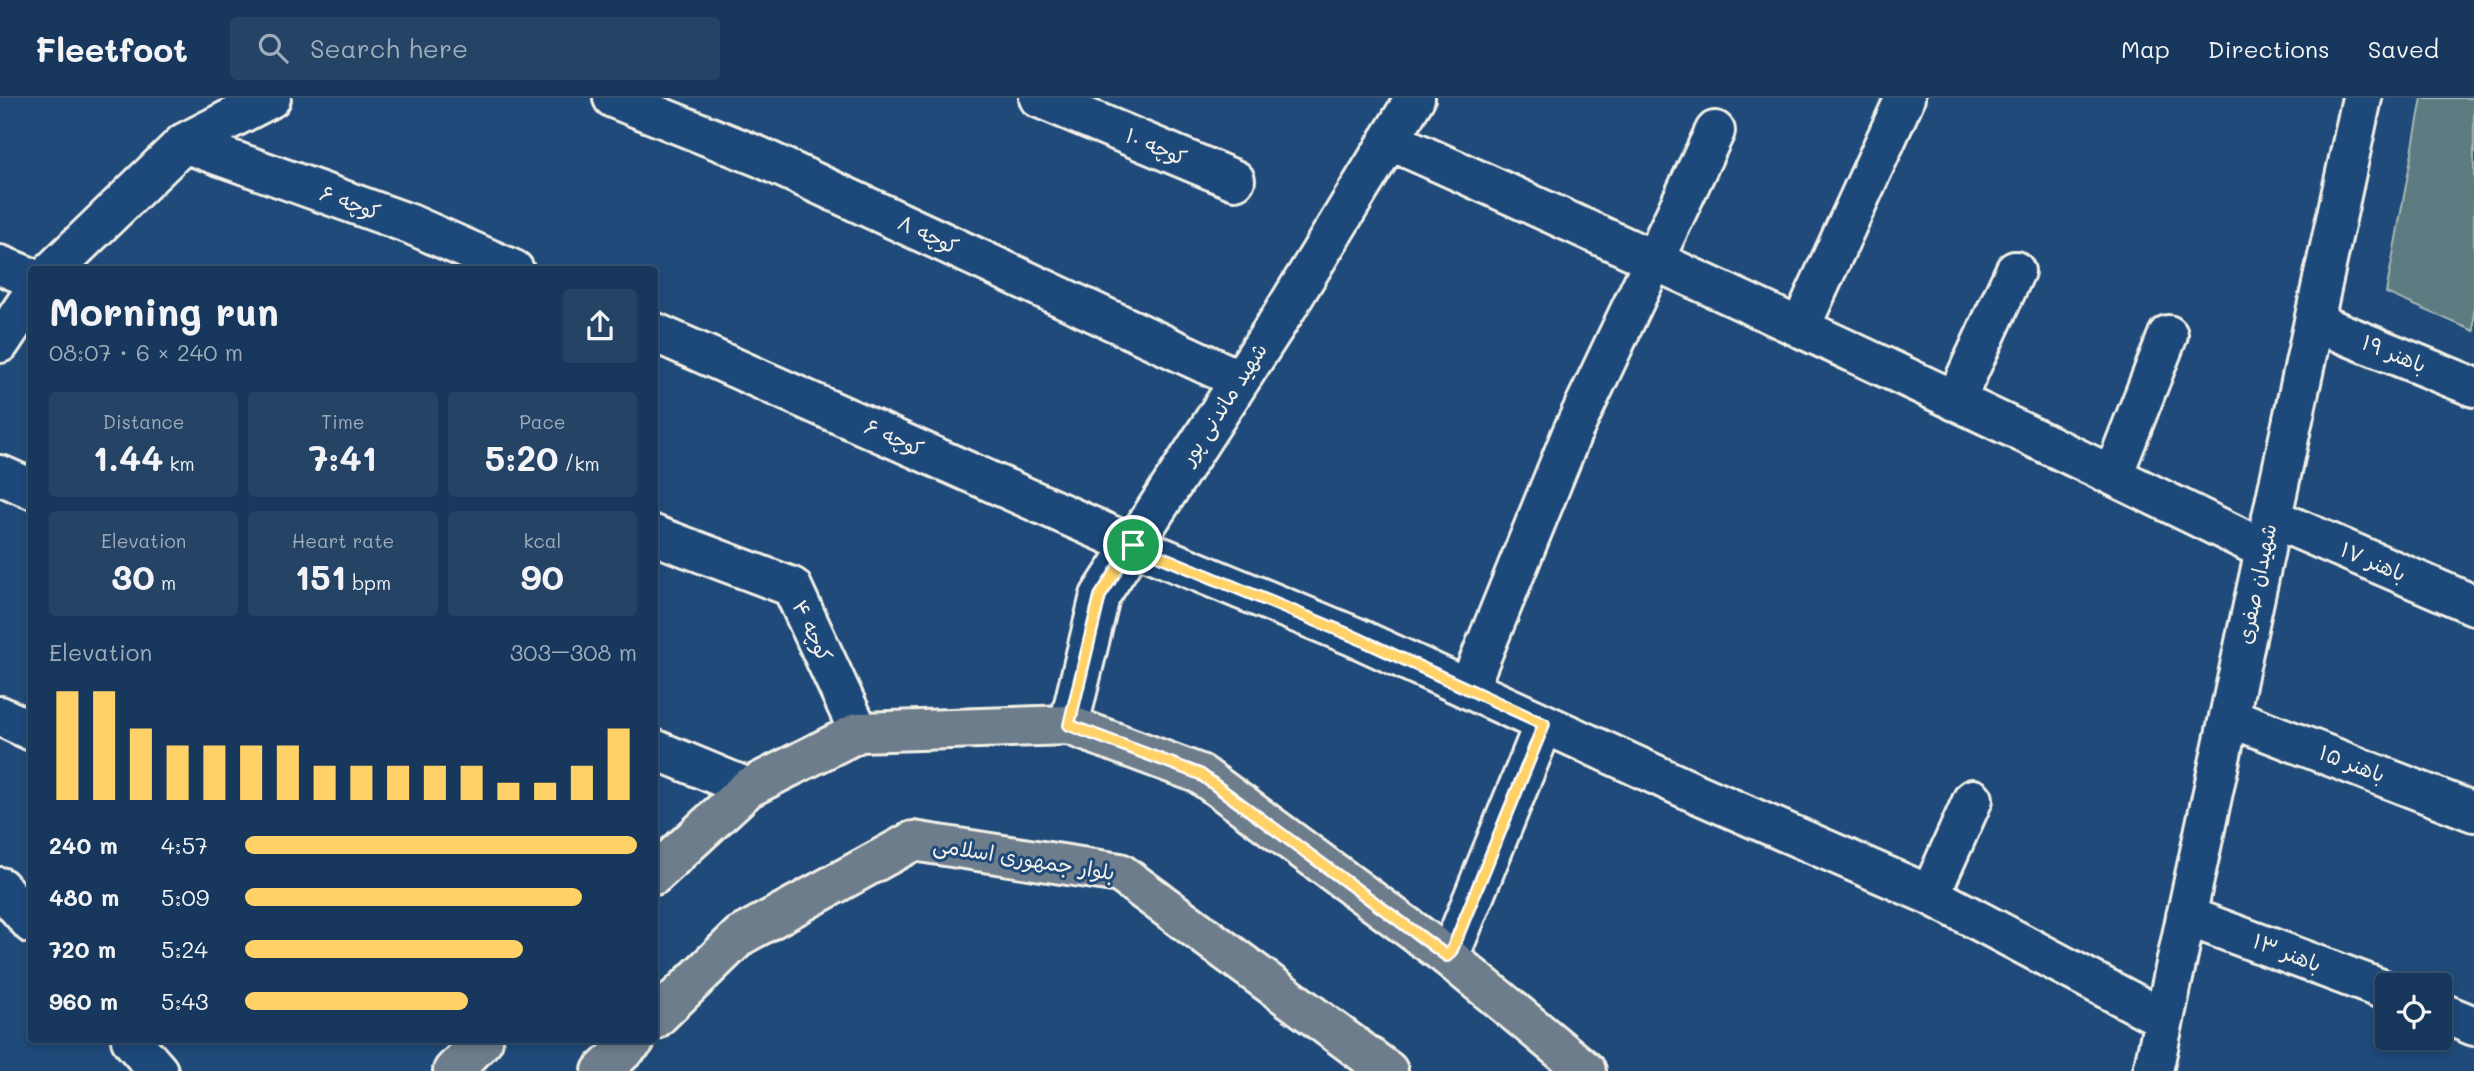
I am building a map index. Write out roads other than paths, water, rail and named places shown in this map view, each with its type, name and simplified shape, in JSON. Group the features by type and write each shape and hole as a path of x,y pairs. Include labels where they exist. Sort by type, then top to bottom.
{"main road":[{"path":"658,871 748,788 859,732 1069,725 1200,774 1447,956 1586,1071"},
{"name":"بلوار جمهوری اسلامی","path":"658,1016 740,936 913,841 1120,873 1388,1071"},
{"path":"453,1071 480,1043"},
{"path":"603,1071 632,1043"}],"street":[{"path":"57,266 184,143 271,98"},
{"name":"کوچه ۸","path":"613,98 760,157 1240,380"},
{"name":"کوچه ۱۰","path":"1039,98 1235,180"},
{"name":"شهید ماندنی پور","path":"1069,725 1100,596 1240,380 1415,98"},
{"path":"1800,328 1905,98"},
{"name":"شهیدان صفری","path":"2153,1071 2360,99"},
{"path":"1468,689 1572,433 1715,131"},
{"name":"باهنر ۱۷","path":"1389,140 1654,259 2113,475 2268,534 2474,606"},
{"name":"کوچه ۶","path":"184,143 410,224 504,266"},
{"path":"0,265 28,276"},
{"path":"1955,401 2015,271"},
{"path":"0,343 28,301"},
{"name":"باهنر ۱۹","path":"2314,322 2474,387"},
{"name":"کوچه ۶","path":"658,334 1133,545 1353,636 1930,895 2164,1019"},
{"path":"2113,475 2168,335"},
{"path":"0,475 28,487"},
{"name":"کوچه ۴","path":"658,537 792,587 859,732"},
{"path":"0,716 28,729"},
{"name":"باهنر ۱۵","path":"2229,717 2474,812"},
{"path":"1447,956 1452,950 1544,724"},
{"path":"658,751 748,788"},
{"path":"1930,895 1973,799"},
{"path":"0,887 28,919"},
{"name":"باهنر ۱۳","path":"2186,916 2375,987"},
{"path":"2452,1017 2474,1026"},
{"path":"134,1043 158,1071"}]}
